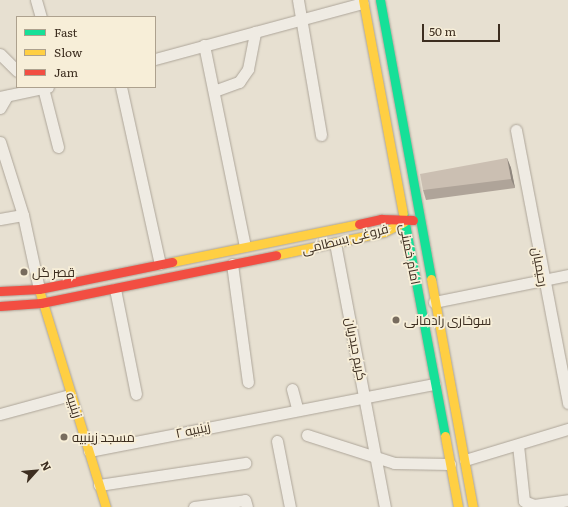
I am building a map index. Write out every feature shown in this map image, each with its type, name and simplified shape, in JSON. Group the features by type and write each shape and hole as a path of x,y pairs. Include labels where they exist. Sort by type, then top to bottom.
{"main road":[{"name":"امام خمینی","path":"380,0 434,302 473,507"},
{"name":"امام خمینی","path":"363,1 458,507"},
{"name":"فروغی بسطامی","path":"0,291 39,289 380,219 404,222"},
{"path":"404,222 419,219"},
{"name":"فروغی بسطامی","path":"0,306 41,303 115,289 384,232 404,222"},
{"name":"زینبیه","path":"39,289 41,303 106,507"}],"street":[{"path":"36,0 40,16"},
{"path":"298,0 321,135"},
{"path":"156,59 363,1"},
{"path":"214,92 242,78 248,69 255,32"},
{"path":"204,45 245,246"},
{"path":"0,54 16,70"},
{"path":"0,108 4,96 40,88 58,147"},
{"path":"121,88 160,264"},
{"name":"رحیمیان","path":"516,130 542,280 568,403"},
{"path":"0,142 23,216 39,289"},
{"path":"0,219 23,216"},
{"name":"کریم حیدریان","path":"335,243 366,399 385,507"},
{"path":"232,264 248,382"},
{"path":"434,302 568,274"},
{"path":"115,289 136,394"},
{"name":"زینبیه ۲","path":"89,452 297,408 366,399 435,384"},
{"path":"292,389 297,408"},
{"path":"0,414 70,395"},
{"path":"465,460 568,429"},
{"path":"307,435 332,446 376,456 394,463 450,464"},
{"path":"277,441 290,507"},
{"path":"518,444 524,501 534,505 568,500"},
{"path":"99,485 245,463"},
{"path":"194,507 246,504"}],"building":[{"path":"507,158 511,179 423,190 420,174"}],"traffic: fast":[{"path":"380,0 431,279"},
{"path":"403,213 445,436"}],"traffic: slow":[{"path":"363,0 403,213"},
{"path":"276,255 384,232 404,222"},
{"path":"172,262 359,224"},
{"path":"431,279 473,507"},
{"path":"40,293 106,507"},
{"path":"445,436 458,507"}],"traffic: jam":[{"path":"359,224 381,219 413,220"},
{"path":"0,306 41,303 276,255"},
{"path":"0,291 39,289 172,262"}],"place":[{"name":"قصر گل","path":"24,272"},
{"name":"سوخاری رادمانی","path":"396,320"},
{"name":"مسجد زینبیه","path":"64,437"}]}
